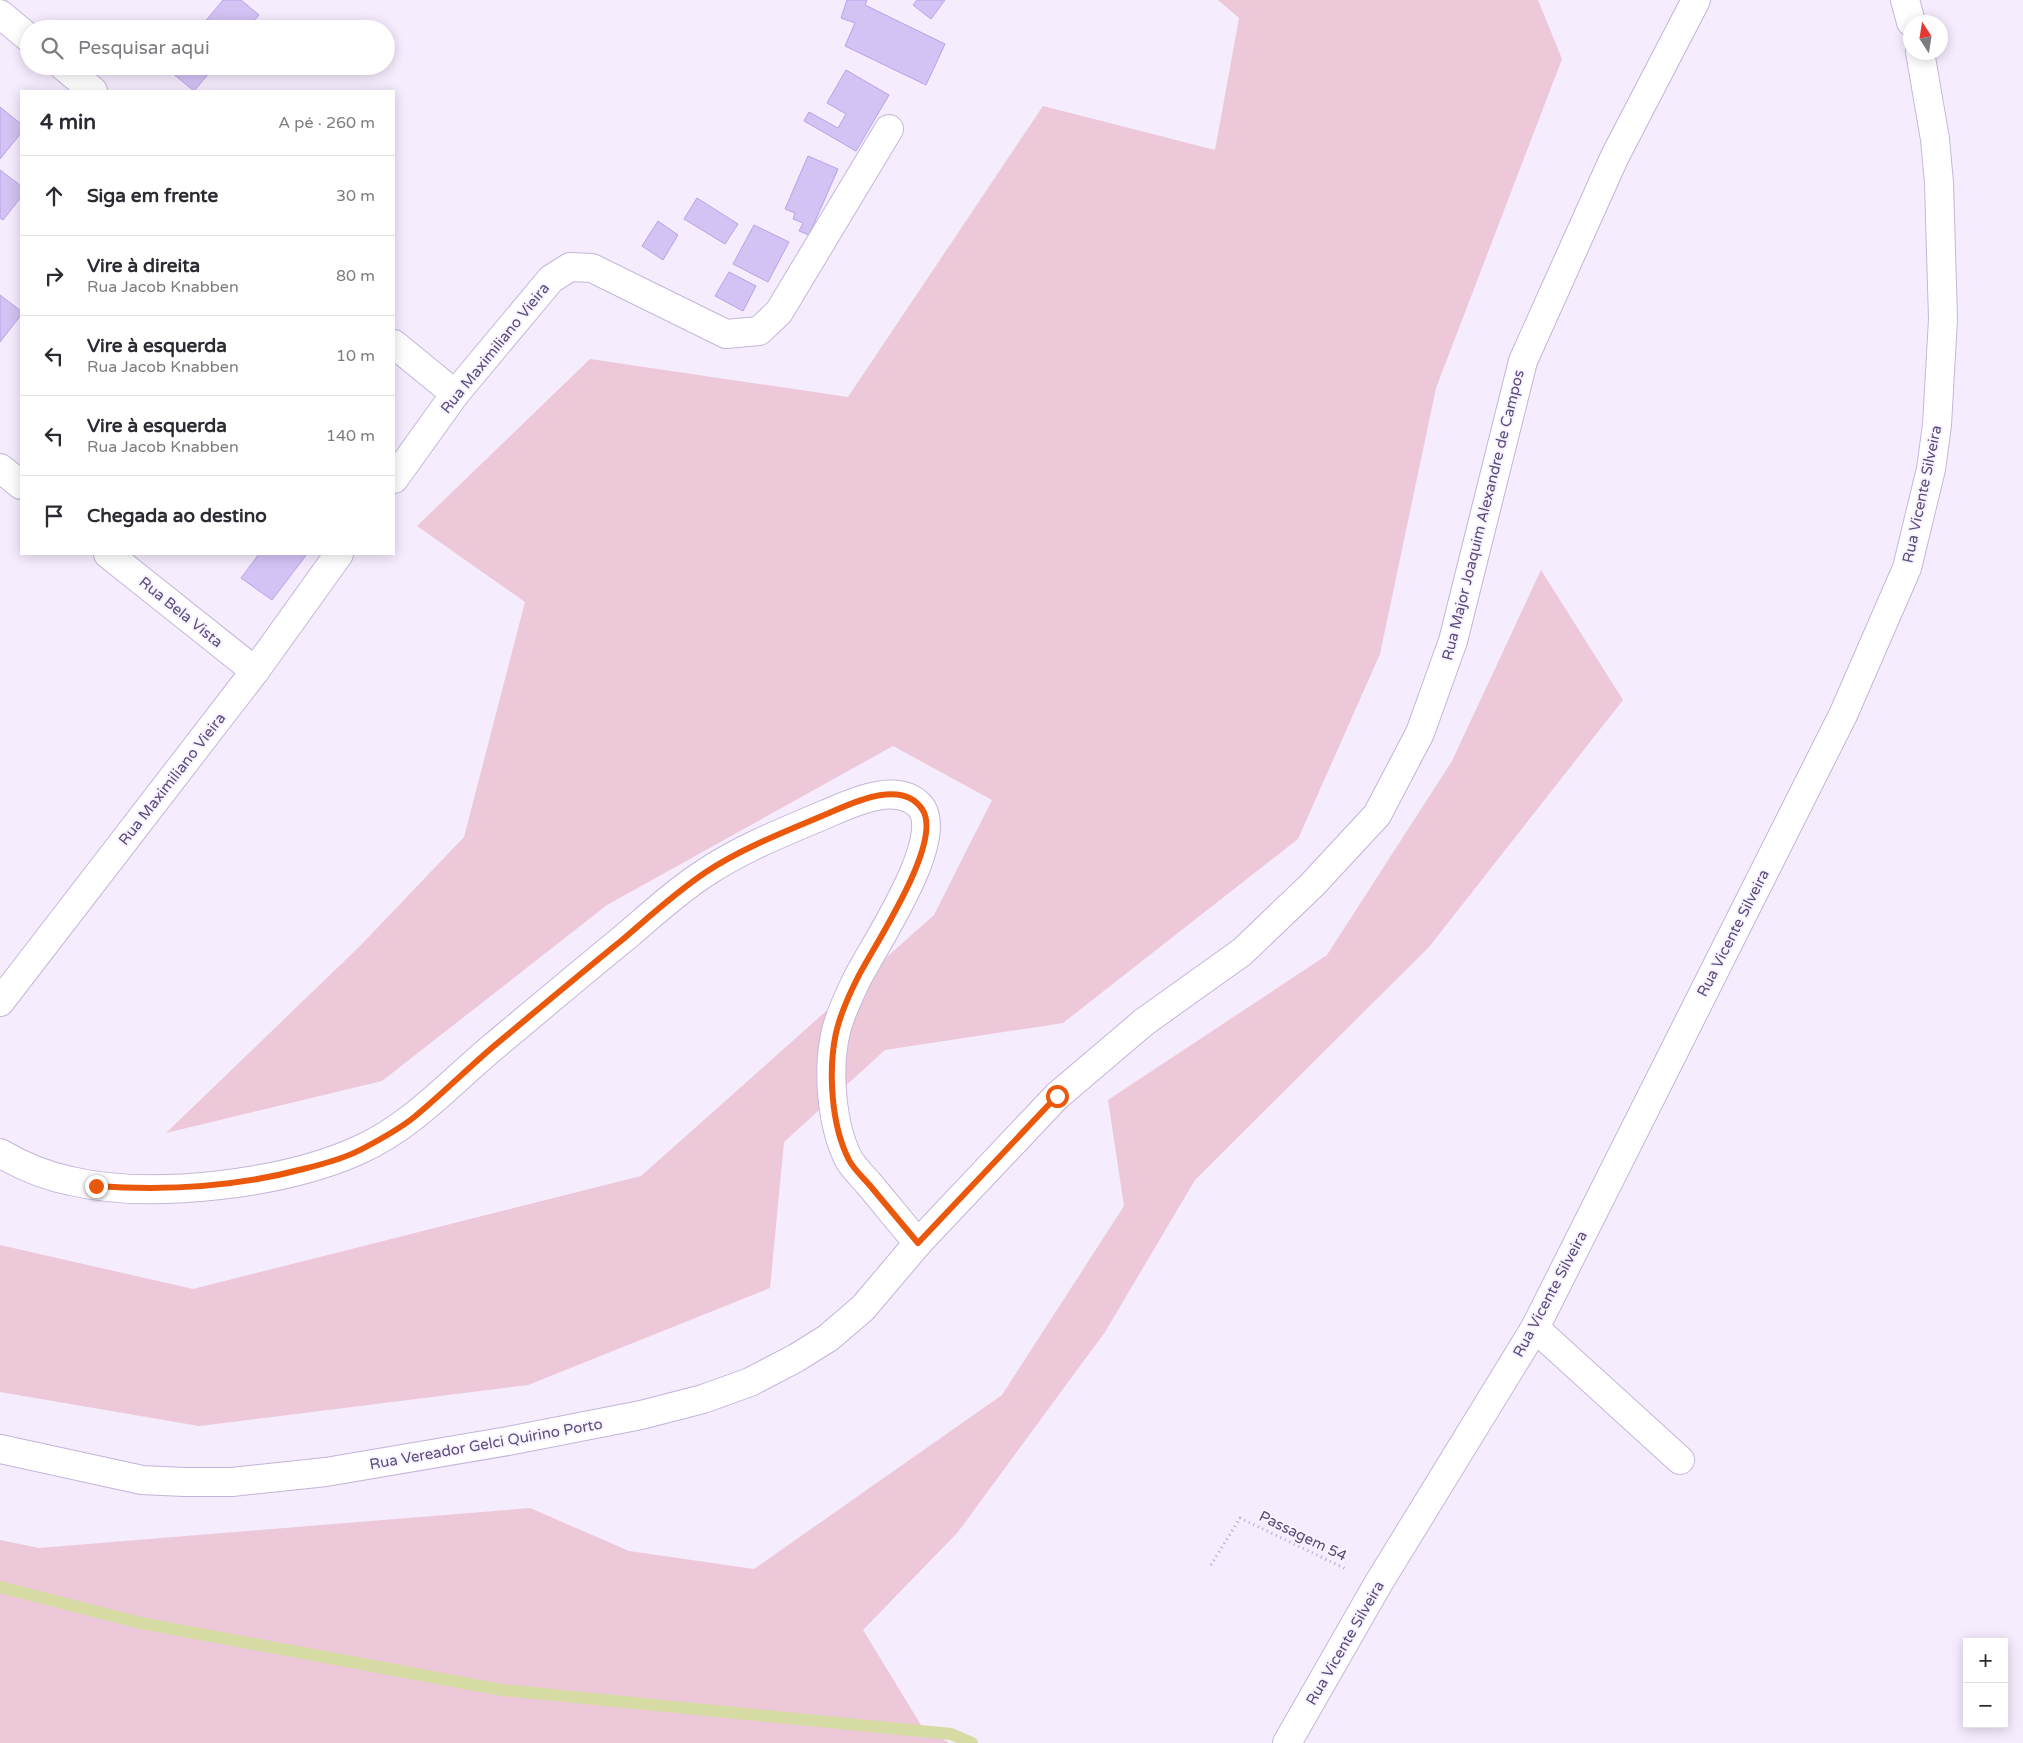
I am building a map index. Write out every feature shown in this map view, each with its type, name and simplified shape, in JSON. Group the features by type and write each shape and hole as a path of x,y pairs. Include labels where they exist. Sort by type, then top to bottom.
{"street":[{"name":"Rua Major Joaquim Alexandre de Campos","path":"918,1243 1057,1096 1144,1022 1242,952 1312,885 1377,814 1420,733 1453,641 1523,361 1615,156 1696,0"},
{"path":"1905,0 1909,15"},
{"path":"0,14 20,31"},
{"name":"Rua Vicente Silveira","path":"1287,1743 1378,1584 1535,1328 1843,715 1907,568 1929,478 1938,425 1943,319 1939,183 1934,130 1921,60"},
{"path":"74,75 92,90"},
{"name":"Rua Maximiliano Vieira","path":"395,477 454,394 551,279 570,267 592,268 726,334 759,330 779,312 889,130"},
{"path":"395,345 454,394"},
{"path":"0,468 20,484"},
{"name":"Rua Bela Vista","path":"109,555 255,671"},
{"name":"Rua Maximiliano Vieira","path":"0,1002 255,671 338,555"},
{"path":"0,1153 17,1163 69,1181 96,1186 170,1188 218,1185 272,1177 322,1164 362,1150 411,1120 469,1067 706,872 764,841 841,808 868,798 898,795 908,797 922,808 927,821 926,840 919,863 857,980 836,1030 832,1063 833,1096 838,1127 850,1161 918,1243"},
{"name":"Rua Vereador Gelci Quirino Porto","path":"0,1449 142,1480 232,1482 326,1472 508,1441 641,1415 703,1399 750,1382 796,1358 828,1338 863,1308 918,1243"},
{"path":"1535,1328 1680,1460"}],"path":[{"name":"Passagem 54","path":"1211,1565 1240,1518 1378,1584"}],"shaded area":[{"path":"1218,0 1538,0 1562,59 1436,388 1380,654 1298,839 1063,1023 885,1050 784,1142 770,1288 528,1385 199,1426 0,1392 0,1245 193,1289 641,1176 934,915 992,800 893,746 607,905 382,1081 166,1133 360,946 464,837 525,602 417,526 590,359 848,397 1043,106 1215,150 1239,18"},
{"path":"1541,570 1623,700 1429,947 1195,1180 1105,1332 958,1532 863,1630 921,1725 949,1743 0,1743 0,1540 39,1548 530,1508 629,1551 754,1569 1002,1395 1124,1206 1108,1100 1327,955 1452,761"}],"building":[{"path":"223,0 241,0 259,15 255,20 206,20"},
{"path":"847,0 867,0 865,5 945,44 926,85 845,46 855,23 841,18"},
{"path":"917,0 945,0 931,19 913,5"},
{"path":"846,70 889,95 856,151 804,121 809,112 838,128 846,114 827,103"},
{"path":"175,75 207,75 193,90"},
{"path":"0,107 20,123 20,134 0,159"},
{"path":"808,156 838,169 809,235 799,231 803,223 793,219 795,213 785,209"},
{"path":"0,170 20,185 20,198 3,220 0,218"},
{"path":"697,198 738,224 725,244 684,219"},
{"path":"658,221 678,235 663,260 642,246"},
{"path":"754,225 789,242 768,282 733,264"},
{"path":"729,272 756,286 743,311 715,296"},
{"path":"0,295 20,310 20,316 0,342"},
{"path":"258,555 306,555 272,600 241,578"}],"waterway":[{"path":"0,1587 141,1623 502,1690 951,1734 972,1743"}],"route":[{"path":"96,1186 170,1188 218,1185 272,1177 322,1164 362,1150 411,1120 469,1067 706,872 764,841 841,808 868,798 889,795 908,797 922,808 927,821 926,840 919,863 857,980 836,1030 832,1063 833,1096 838,1127 850,1161 918,1243 1057,1096"}]}
